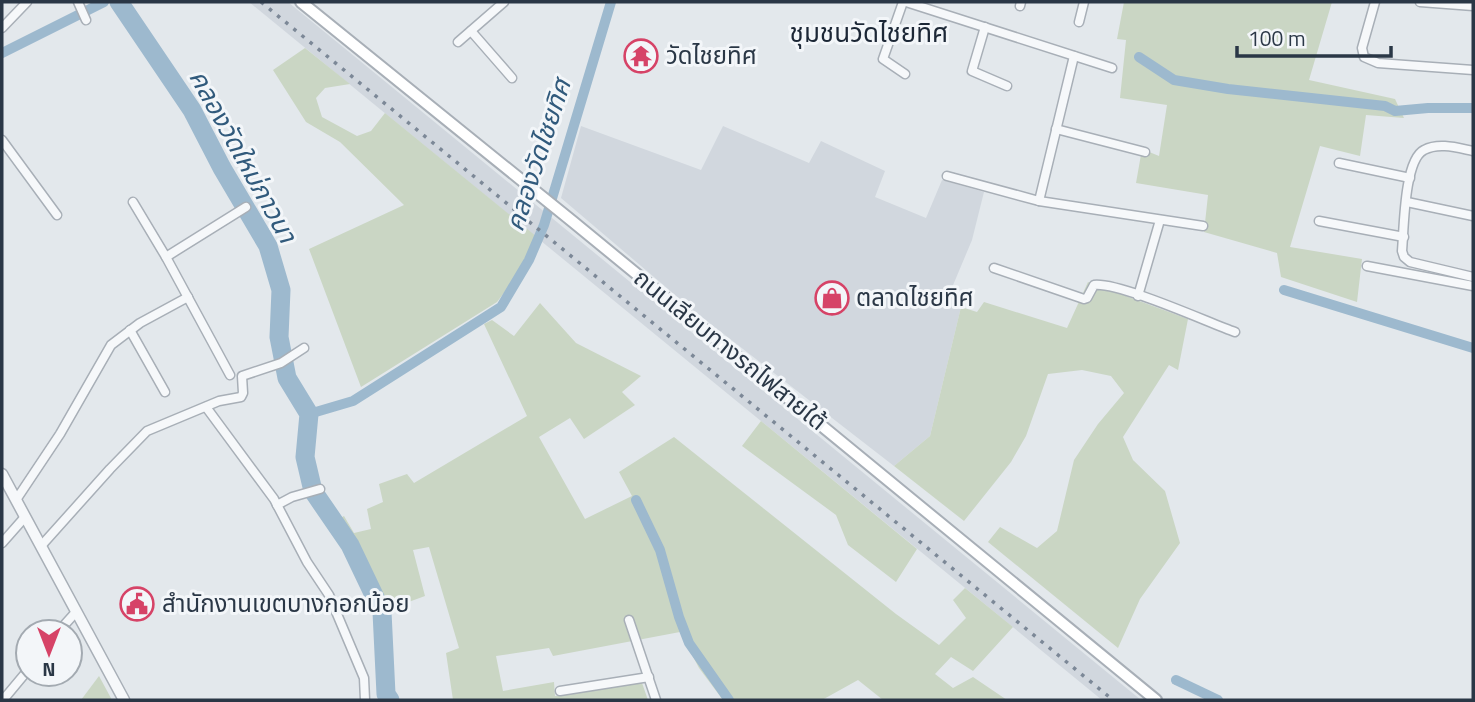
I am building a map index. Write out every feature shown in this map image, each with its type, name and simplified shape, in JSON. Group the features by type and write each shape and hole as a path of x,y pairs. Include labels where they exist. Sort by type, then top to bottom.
{"main road":[{"name":"ถนนเลียบทางรถไฟสายใต้","path":"300,2 572,221 1156,700"}],"street":[{"path":"2,28 27,2"},
{"path":"458,42 504,2"},
{"path":"905,74 883,59 904,2 1112,68"},
{"path":"1079,22 1084,2"},
{"path":"1375,2 1362,48 1364,58 1378,63 1473,70"},
{"path":"1420,2 1473,6"},
{"path":"985,27 972,71 1007,86"},
{"path":"471,31 512,78"},
{"path":"1039,201 1074,56"},
{"path":"1056,129 1145,152"},
{"path":"2,140 57,215"},
{"path":"1473,151 1437,146 1423,150 1416,157 1411,166 1402,251 1410,262 1473,277"},
{"path":"1339,163 1410,178"},
{"path":"947,176 1039,201 1203,226"},
{"path":"133,202 230,375"},
{"path":"1407,202 1473,216"},
{"path":"166,257 244,208"},
{"path":"1138,296 1160,220"},
{"path":"1319,220 1404,237"},
{"path":"1367,266 1473,286"},
{"path":"994,268 1084,299 1087,299 1097,284 1236,332"},
{"path":"16,500 60,433 107,351 130,330 188,297"},
{"path":"130,330 165,392"},
{"path":"41,546 147,431 219,401 241,397 243,376 281,363 304,348"},
{"path":"206,407 277,505 307,562 329,595 364,678 365,700"},
{"path":"2,474 124,700"},
{"path":"277,505 292,497 320,489"},
{"path":"2,543 25,517"},
{"path":"71,618 76,612"},
{"path":"629,620 656,700"},
{"path":"560,691 649,677"}],"shaded area":[{"path":"249,2 288,2 1141,700 1102,700"},
{"path":"581,126 701,170 723,126 809,163 821,141 885,171 875,197 926,218 942,180 984,192 972,240 951,290 961,307 930,436 894,466 694,311 561,198"}],"green space":[{"path":"1124,2 1332,2 1309,80 1395,99 1404,118 1366,115 1360,156 1320,146 1290,247 1362,259 1357,302 1281,277 1277,253 1204,232 1208,195 1136,183 1142,149 1159,156 1167,105 1120,98 1126,40 1117,39"},
{"path":"305,48 350,84 325,88 316,98 322,117 357,136 371,131 385,113 537,237 510,285 497,302 361,387 309,249 404,205 340,142 306,122 273,70"},
{"path":"1088,282 1188,319 1178,370 1169,365 1123,437 1133,460 1165,491 1180,543 1140,599 1118,648 988,542 1000,527 1037,548 1057,531 1074,460 1098,424 1124,393 1111,376 1082,370 1048,374 1026,436 1011,462 964,521 894,466 930,436 961,307 977,312 984,302 1067,328"},
{"path":"540,303 576,343 641,376 622,392 635,405 584,439 570,418 539,437 585,519 632,496 619,472 674,437 896,614 939,645 966,618 953,600 965,588 1013,627 973,671 951,657 935,674 953,688 973,677 1007,700 883,700 858,680 822,700 723,700 699,668 680,632 553,656 549,648 496,656 503,691 554,682 555,696 642,683 648,700 453,700 446,653 459,648 429,547 413,550 425,596 384,611 330,524 344,516 354,533 371,529 367,509 383,502 379,484 407,474 414,483 527,416 484,324 492,320 514,336"},
{"path":"761,421 917,549 896,582 848,545 836,515 742,446"},
{"path":"99,676 112,700 81,700"}],"waterway":[{"path":"2,53 104,2"},
{"name":"คลองวัดใหม่ภาวนา","path":"119,2 192,110 222,168 268,246 281,290 279,337 287,378 309,414 305,457 313,491 350,545 382,612 386,694 390,700"},
{"name":"คลองวัดไชยทิศ","path":"309,414 353,401 501,307 529,260 544,225 611,2"},
{"path":"1139,57 1174,80 1228,89 1385,106 1395,111 1473,108"},
{"path":"1284,290 1473,348"},
{"path":"636,500 660,550 689,643 729,700"},
{"path":"1176,680 1218,700"}],"railway":[{"path":"261,2 1113,700"}],"place":[{"name":"วัดไชยทิศ","path":"641,56"},
{"name":"ตลาดไชยทิศ","path":"832,298"},
{"name":"สำนักงานเขตบางกอกน้อย","path":"137,604"}],"district":[{"name":"ชุมชนวัดไชยทิศ","path":"869,33"}]}
